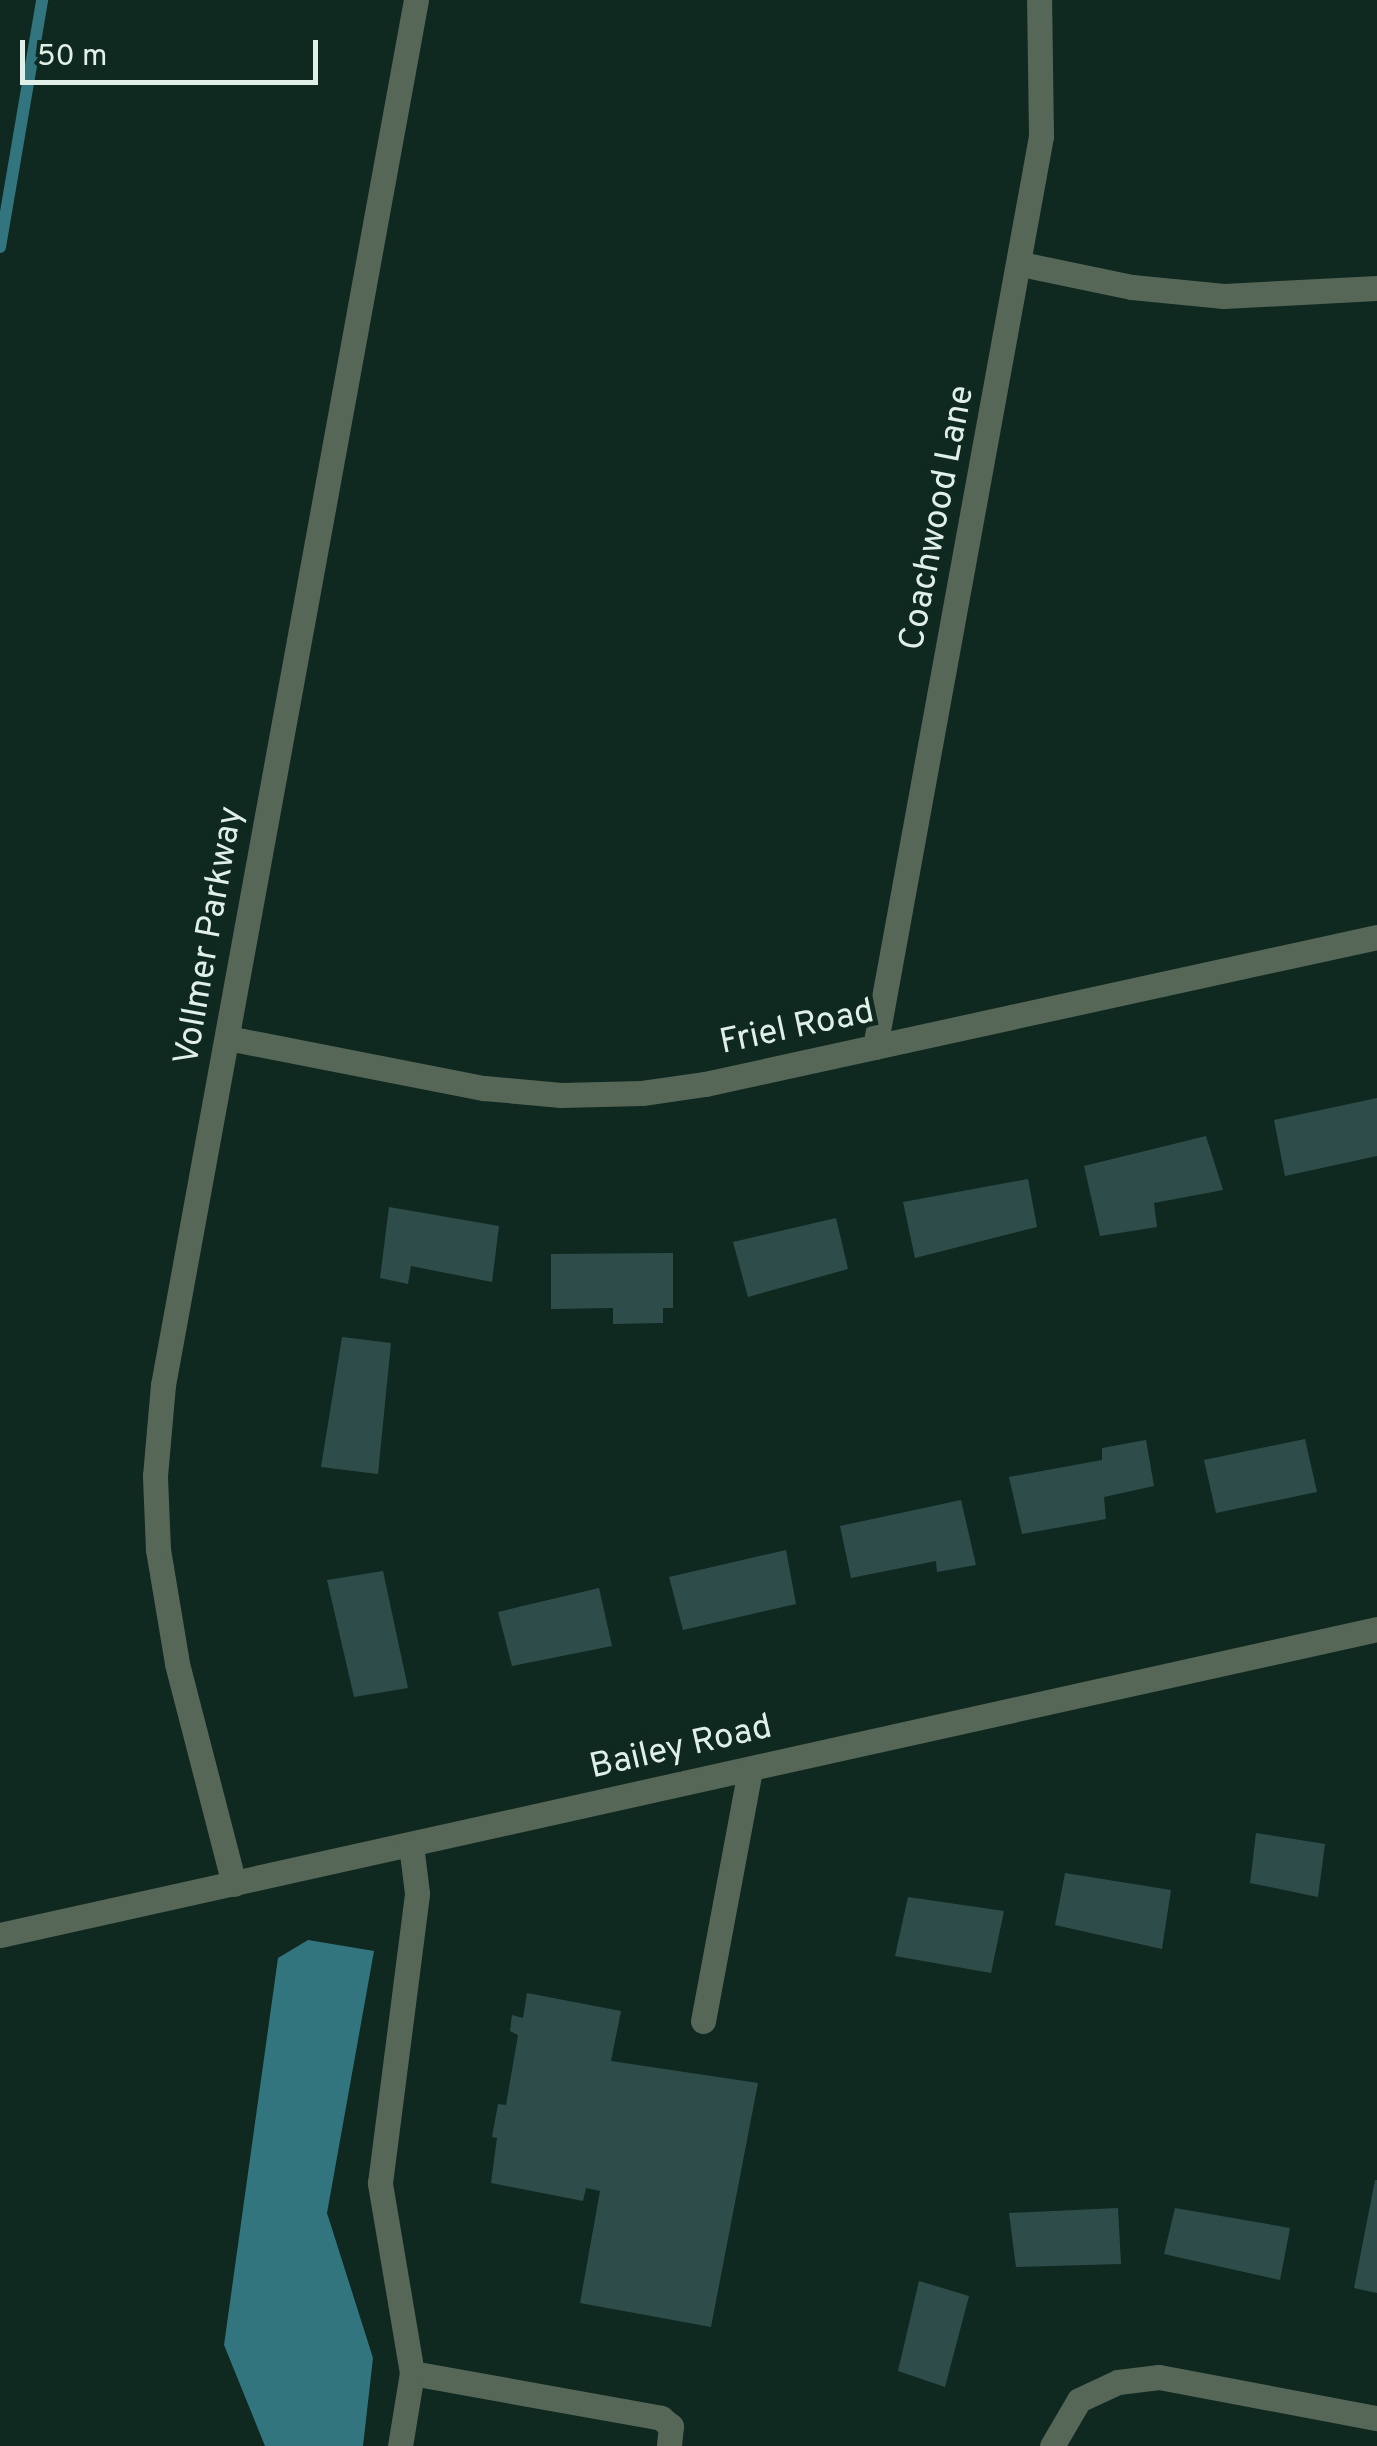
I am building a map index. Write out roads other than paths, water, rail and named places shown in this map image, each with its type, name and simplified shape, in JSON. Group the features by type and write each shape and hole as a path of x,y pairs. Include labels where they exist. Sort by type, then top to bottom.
{"street":[{"name":"Vollmer Parkway","path":"234,1884 177,1664 158,1549 156,1476 164,1385 416,0"},
{"name":"Coachwood Lane","path":"875,1046 1041,136 1039,0"},
{"path":"1020,264 1132,287 1224,296 1377,288"},
{"name":"Friel Road","path":"228,1038 410,1076 561,1095 642,1093 705,1084 1377,937"},
{"name":"Bailey Road","path":"0,1935 1377,1629"},
{"path":"702,2021 750,1769"},
{"path":"400,2446 412,2373 380,2183 416,1893 411,1844"},
{"path":"412,2373 661,2418 671,2426 669,2446"},
{"path":"1052,2446 1079,2400 1118,2382 1159,2377 1377,2418"}],"water":[{"path":"308,1940 374,1951 327,2213 373,2358 363,2446 265,2446 224,2345 278,1958"}],"waterway":[{"path":"0,247 42,0"}]}
